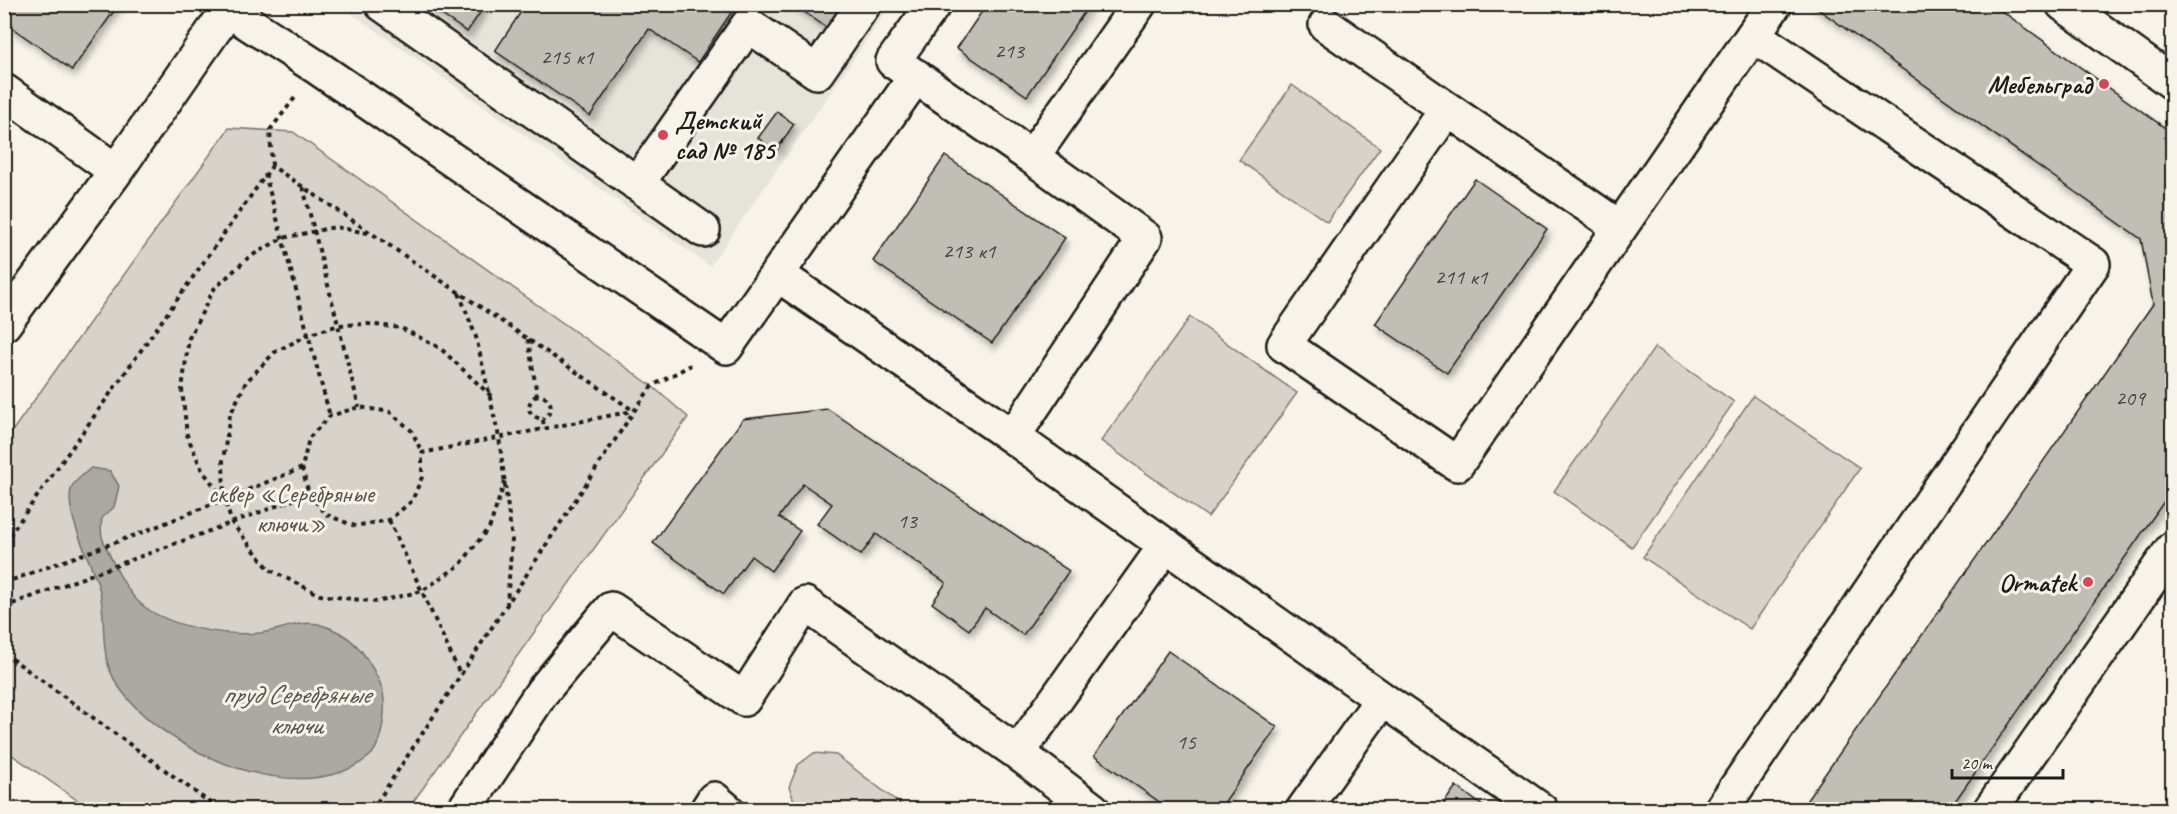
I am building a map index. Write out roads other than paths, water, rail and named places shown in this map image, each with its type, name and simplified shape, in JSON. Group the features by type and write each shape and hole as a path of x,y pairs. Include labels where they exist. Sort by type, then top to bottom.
{"street":[{"path":"382,4 703,230"},
{"path":"637,184 748,25 817,72 864,4"},
{"path":"934,4 893,62 1145,238 1013,437"},
{"path":"1032,157 1139,4"},
{"path":"1447,109 1284,345 1457,464 1775,4"},
{"path":"2062,4 2172,82"},
{"path":"4,324 116,171 228,7 726,346 916,76"},
{"path":"1326,25 1619,227"},
{"path":"1721,810 2093,264 1753,35"},
{"path":"4,91 116,171"},
{"path":"777,274 1013,437 1541,810"},
{"path":"1018,753 1166,545"},
{"path":"1990,810 2172,549"},
{"path":"464,810 542,692 611,609 744,699 805,604 1018,753 1094,810"},
{"path":"1303,810 1382,699"},
{"path":"707,810 714,799 727,810"}],"water":[{"name":"пруд Серебряные ключи","path":"91,468 110,471 119,486 114,507 102,518 102,535 122,579 130,592 146,608 171,621 216,632 260,633 296,625 318,624 340,633 356,646 375,672 384,699 382,729 372,754 344,771 310,778 274,777 236,768 200,753 166,733 138,710 117,684 107,661 102,600 71,507 70,495 73,485"}],"place":[{"name":"Мебельград","path":"2104,84"},
{"name":"Детский сад № 185","path":"663,135"},
{"name":"Ormatek","path":"2088,582"}],"park label":[{"name":"сквер «Серебряные ключи»","path":"291,508"}]}
